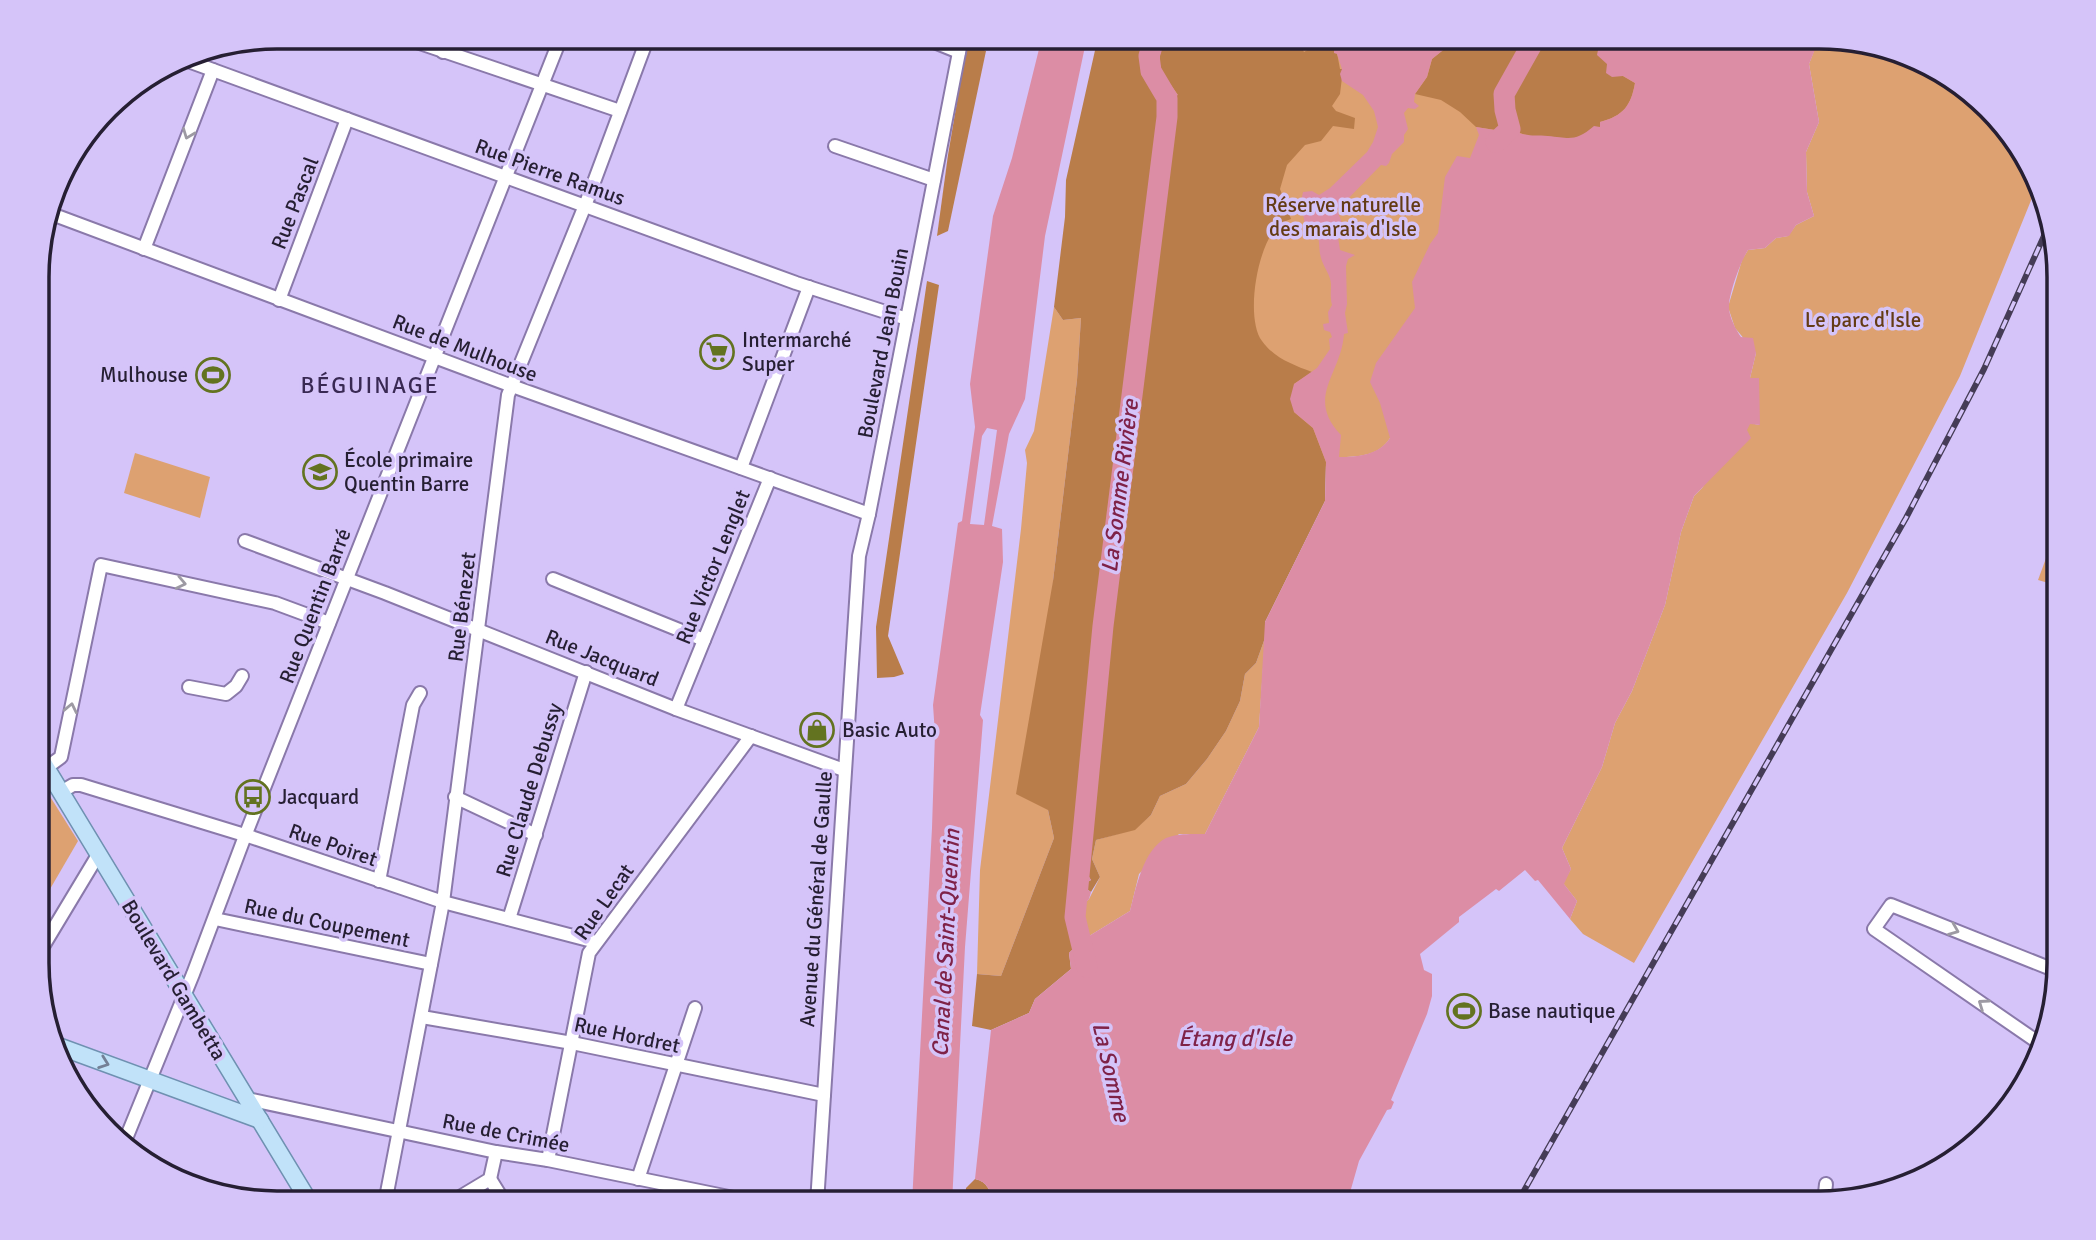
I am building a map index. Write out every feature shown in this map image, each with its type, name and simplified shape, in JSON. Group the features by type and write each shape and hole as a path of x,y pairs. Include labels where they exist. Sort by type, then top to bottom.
{"main road":[{"name":"Boulevard Gambetta","path":"49,773 303,1191"},
{"path":"66,1049 260,1121"},
{"path":"205,1100 229,1097 234,1089 230,1072"}],"street":[{"path":"435,49 620,111"},
{"name":"Rue Quentin Barré","path":"128,1135 215,919 245,836 557,49"},
{"name":"Rue Bénezet","path":"387,1191 443,902 508,395 585,206 643,49"},
{"path":"952,49 959,52"},
{"name":"Boulevard Jean Bouin","path":"869,514 960,49"},
{"name":"Rue Pierre Ramus","path":"196,64 809,287 907,319"},
{"path":"144,249 213,70"},
{"name":"Rue Pascal","path":"279,299 347,119"},
{"path":"835,146 934,180"},
{"name":"Rue de Mulhouse","path":"58,216 512,386 869,514"},
{"path":"741,468 809,287"},
{"name":"Rue Victor Lenglet","path":"676,709 770,478"},
{"name":"Avenue du Général de Gaulle","path":"818,1191 859,556 869,514"},
{"name":"Rue Jacquard","path":"245,541 676,709 844,769"},
{"path":"49,760 61,757 101,565 275,603 329,623"},
{"path":"553,579 704,640"},
{"name":"Rue Claude Debussy","path":"509,919 586,672"},
{"path":"189,687 226,694 236,686 242,676"},
{"path":"379,881 413,705 420,693"},
{"name":"Rue Lecat","path":"548,1160 589,953 751,736"},
{"name":"Rue Poiret","path":"61,792 73,785 81,785 443,902 596,942"},
{"path":"455,797 536,835"},
{"path":"49,936 97,855"},
{"path":"2033,1039 1874,929 1891,905 2047,967"},
{"name":"Rue du Coupement","path":"215,919 431,964"},
{"path":"638,1179 695,1008"},
{"name":"Rue Hordret","path":"422,1017 572,1043 824,1095"},
{"name":"Rue de Crimée","path":"247,1099 496,1152 698,1191"},
{"path":"496,1152 490,1178 498,1191"},
{"path":"469,1191 490,1178"},
{"path":"1825,1191 1826,1184"}],"green space":[{"path":"1166,49 1848,51 1906,66 1933,80 1958,96 2000,138 2032,197 1960,376 1847,593 1634,963 1583,934 1570,919 1577,901 1563,883 1571,869 1562,848 1602,767 1615,723 1632,691 1665,605 1681,532 1694,496 1750,423 1759,425 1759,378 1750,378 1756,353 1735,328 1728,307 1742,260 1748,250 1765,248 1776,238 1788,236 1796,225 1814,216 1807,192 1806,152 1819,122 1809,64 1814,51 1380,449 1361,456 1339,457 1339,449 1096,759"},
{"path":"1054,307 1063,320 1081,318 1077,380 1053,581 1048,810 1054,838 1001,976 977,974 980,870 1021,529 1027,463 1025,450 1034,431"},
{"path":"135,453 210,477 200,518 124,493"},
{"path":"2047,556 2047,583 2038,580"},
{"path":"1265,638 1259,727 1205,834 1179,834 1139,874 1130,911 1081,941 1075,917 1077,911 1089,899 1100,877 1092,859 1096,840 1135,829 1151,815 1160,796 1186,784 1207,759 1226,731 1240,701 1245,674 1256,663"},
{"path":"49,795 78,841 49,891"}],"shaded area":[{"path":"966,49 981,49 986,51 948,231 937,236"},
{"path":"1095,49 1142,49 1141,63 1178,95 1161,68 1162,49 1302,49 1304,52 1309,49 1335,49 1337,53 1340,69 1343,69 1340,94 1332,106 1336,111 1355,118 1354,129 1333,126 1321,141 1305,145 1287,165 1280,189 1291,219 1277,227 1264,250 1254,300 1254,316 1262,341 1278,356 1312,372 1294,384 1294,412 1313,428 1326,462 1325,501 1265,622 1265,638 1256,663 1245,674 1240,701 1226,731 1186,784 1160,796 1151,815 1135,830 1096,840 1092,859 1100,877 1091,892 1086,883 1091,880 1082,867 1079,874 1081,880 1078,886 1072,889 1075,891 1070,900 1081,941 1069,953 1071,969 1035,999 1029,1013 991,1030 972,1026 977,974 1001,976 1054,838 1048,810 1016,794 1053,581 1077,380 1081,318 1063,320 1054,307 1065,217 1066,180"},
{"path":"1444,49 1605,49 1623,76 1635,83 1625,109 1615,117 1600,122 1600,127 1574,138 1537,137 1515,131 1514,123 1507,122 1506,129 1476,127 1460,112 1441,100 1415,94 1427,77 1432,59"},
{"path":"927,281 939,285 888,636 904,674 877,678 876,627"},
{"path":"975,1179 990,1191 966,1191"}],"water":[{"name":"Canal de Saint-Quentin","path":"1039,49 1084,49 1045,236 1025,399 1009,434 992,526 1002,529 1003,562 980,715 983,720 965,947 953,1191 913,1191 932,828 935,734 933,705 958,523 962,521 975,427 970,384 993,216 1012,158","holes":["987,428 997,430 984,525 970,524 982,436"]},
{"path":"1142,49 1162,49 1161,68 1178,95 1161,104 1141,63"},
{"name":"Étang d'Isle","path":"1334,49 1445,49 1432,59 1427,77 1415,94 1414,102 1419,106 1415,109 1408,108 1404,113 1408,129 1404,142 1392,154 1389,163 1386,166 1381,165 1337,210 1344,228 1338,237 1340,250 1355,255 1348,259 1346,266 1345,313 1348,333 1344,334 1342,349 1325,397 1331,421 1341,435 1339,457 1374,451 1390,438 1380,403 1370,382 1376,363 1415,308 1412,282 1438,233 1445,177 1457,156 1470,158 1479,135 1476,127 1505,129 1509,121 1514,123 1515,131 1523,134 1572,138 1582,135 1594,126 1600,127 1600,122 1615,117 1625,109 1635,83 1623,76 1612,77 1606,73 1607,64 1597,55 1598,49 1815,49 1809,64 1819,122 1806,152 1807,192 1814,216 1796,225 1789,236 1776,238 1765,248 1748,250 1736,277 1729,305 1733,322 1741,337 1753,338 1756,353 1750,378 1759,378 1760,425 1750,424 1747,430 1751,438 1694,496 1681,532 1665,605 1632,691 1615,723 1602,767 1562,848 1571,869 1564,884 1577,901 1570,919 1538,880 1535,881 1525,870 1459,917 1459,922 1420,954 1424,970 1432,974 1432,996 1427,1014 1391,1100 1394,1102 1391,1109 1387,1110 1359,1161 1350,1191 990,1191 975,1179 991,1030 1029,1013 1035,999 1071,969 1069,953 1081,941 1130,911 1146,860 1158,844 1175,835 1205,834 1259,727 1265,622 1325,501 1326,462 1313,428 1294,412 1290,399 1294,384 1317,368 1330,349 1329,339 1332,337 1330,332 1324,330 1323,324 1329,323 1328,312 1332,305 1331,281 1321,258 1319,240 1311,229 1305,226 1301,201 1303,192 1312,191 1319,195 1330,188 1367,152 1378,127 1374,111 1363,95 1342,81 1342,69 1337,54"},
{"path":"1082,866 1091,880 1086,883 1091,892 1089,899 1073,917 1069,904 1075,892 1072,889 1081,880 1079,869"}],"waterway":[{"name":"La Somme Rivière","path":"1087,967 1075,917 1103,626 1167,117 1167,98 1151,71 1149,56 1151,49"},
{"path":"1496,142 1510,129 1504,94 1529,49"}],"railway":[{"path":"1524,1191 1906,518 1984,369 2043,238"}],"place":[{"name":"Intermarché Super","path":"717,352"},
{"name":"Mulhouse","path":"213,375"},
{"name":"École primaire Quentin Barre","path":"320,472"},
{"name":"Basic Auto","path":"817,730"},
{"name":"Jacquard","path":"253,797"},
{"name":"Base nautique","path":"1464,1011"}],"district":[{"name":"BÉGUINAGE","path":"370,385"}],"park label":[{"name":"Réserve naturelle des marais d'Isle","path":"1343,217"},
{"name":"Le parc d'Isle","path":"1863,320"}],"water label":[{"name":"La Somme","path":"1111,1072"}]}
